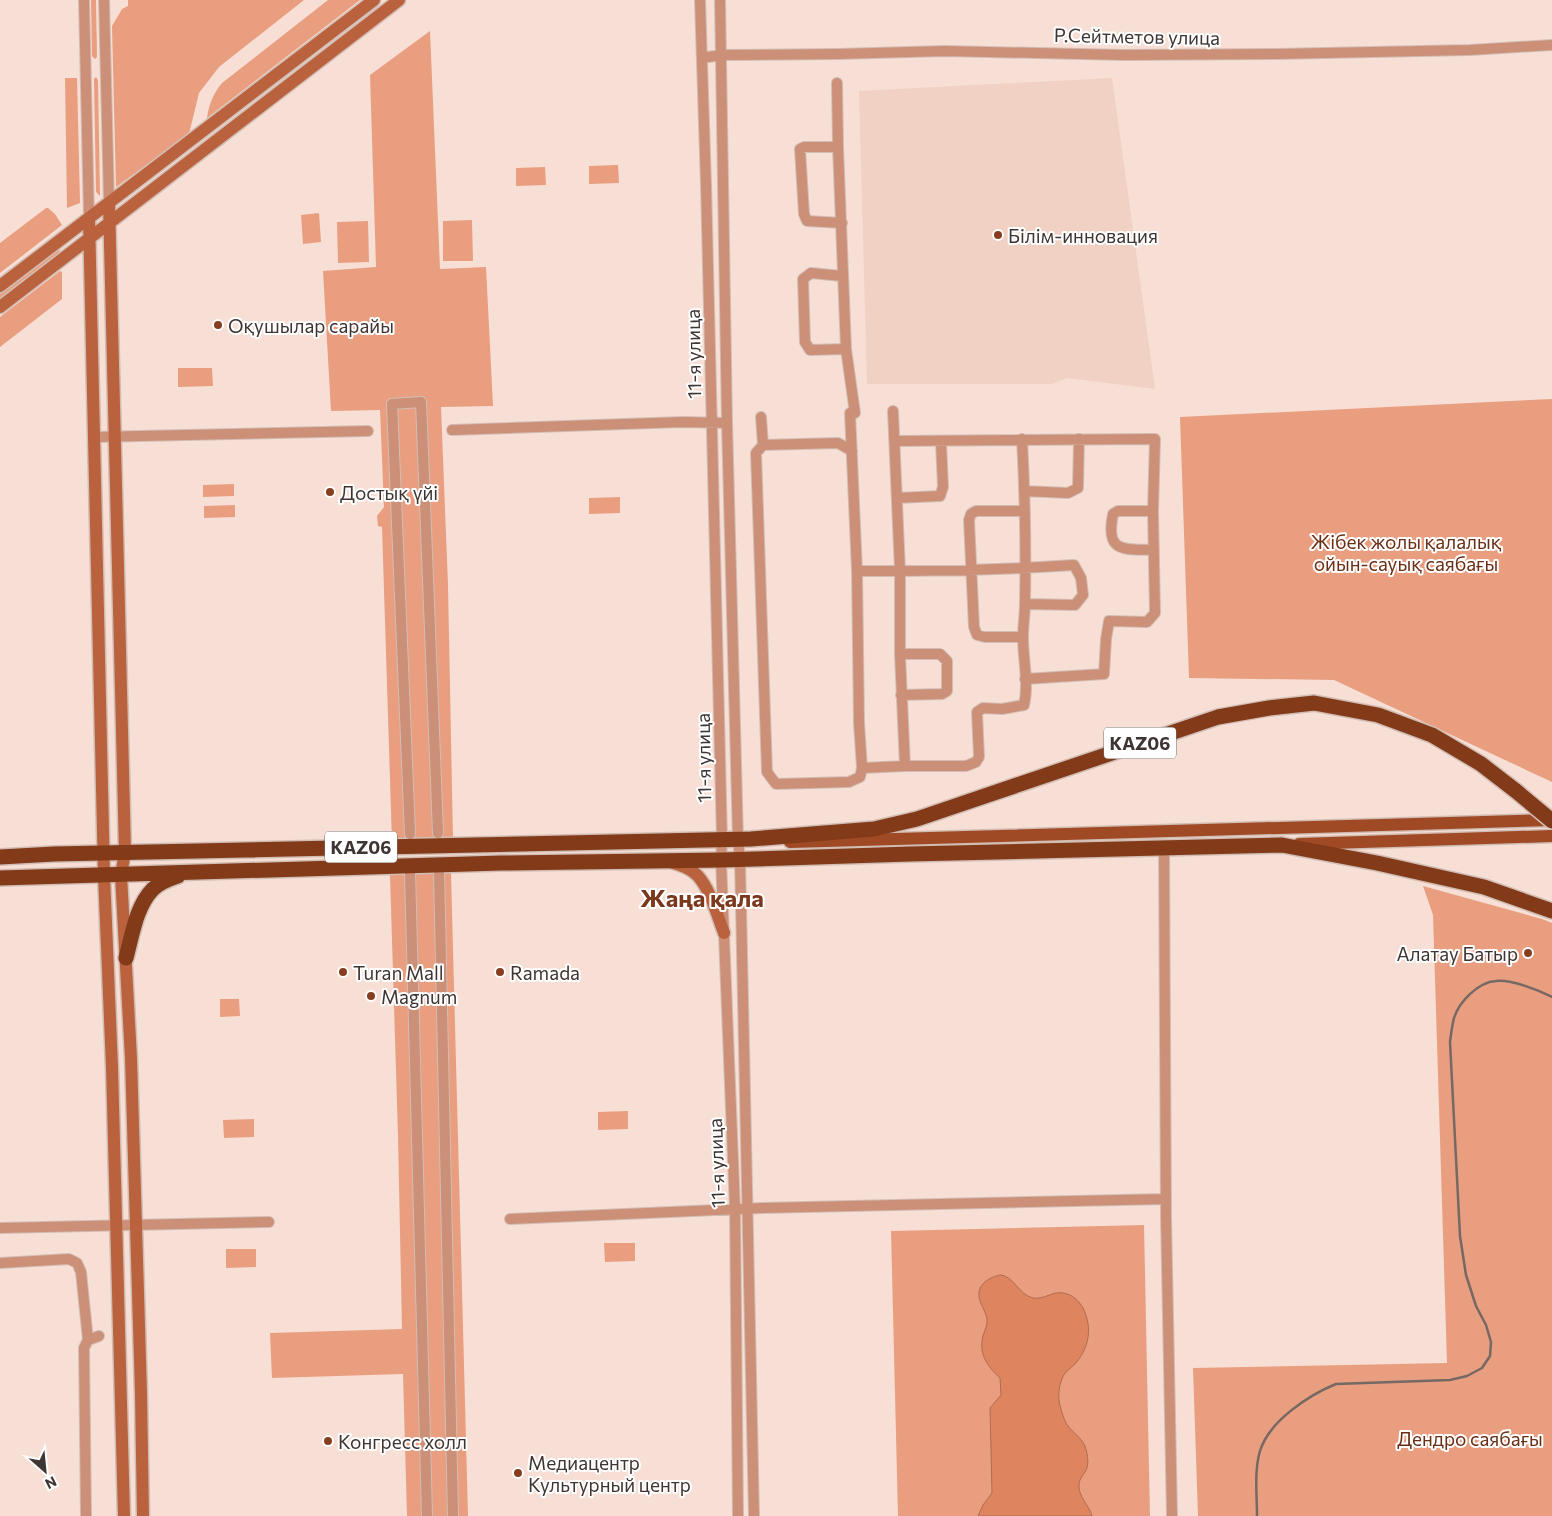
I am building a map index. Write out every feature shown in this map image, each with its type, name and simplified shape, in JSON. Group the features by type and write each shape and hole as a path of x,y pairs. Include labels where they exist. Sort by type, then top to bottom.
{"highway":[{"name":"KАZ06","path":"0,857 125,852 722,840 874,829 917,819 1218,717 1269,708 1314,703 1378,715 1432,734 1481,764 1552,820"},
{"name":"KАZ06","path":"0,878 501,863 721,860 1282,845 1378,863 1484,887 1552,911"},
{"path":"126,958 142,905 151,892 165,880 187,873"}],"main road":[{"name":"KАZ06","path":"744,839 817,842 1552,820"},
{"name":"KАZ06","path":"1282,845 1552,836"}],"street":[{"path":"84,0 104,875 112,1077 124,1516"},
{"path":"104,0 125,852 121,875 131,1051 143,1516"},
{"path":"0,286 374,0"},
{"path":"0,307 399,0"},
{"name":"11-я улица","path":"700,0 712,422 721,860 735,1209 738,1516"},
{"name":"11-я улица","path":"720,0 727,423 744,839 740,859 754,1516"},
{"name":"Р.Сейтметов улица","path":"702,58 721,55 945,51 1124,55 1276,54 1470,50 1552,45"},
{"path":"837,83 842,276 846,349 853,413 852,451 857,571 859,723 862,768 860,777 849,782 776,784 767,772 756,453 763,446 838,443 852,451"},
{"path":"838,147 804,147 800,149 806,221 842,223"},
{"path":"842,276 811,273 803,279 806,342 810,350 846,349"},
{"path":"410,834 392,404 421,402 438,834"},
{"path":"893,411 900,571 900,654 904,766"},
{"path":"761,417 763,446"},
{"path":"452,430 638,423 727,423"},
{"path":"94,437 368,431"},
{"path":"862,768 966,766 976,762 979,757 977,712 983,708 1002,709 1024,705 1023,637 1025,604 1022,439"},
{"path":"1024,491 1068,493 1078,488 1080,439"},
{"path":"894,441 1155,439 1153,511 1155,613 1147,622 1109,621 1104,674 1025,679"},
{"path":"897,498 940,496 943,487 941,442"},
{"path":"1023,637 985,637 978,635 974,627 973,571 969,520 971,514 976,511 1024,511"},
{"path":"1153,511 1118,511 1113,514 1112,520 1112,540 1116,545 1123,549 1153,550"},
{"path":"857,571 973,571 1074,565 1081,578 1083,595 1075,605 1025,604"},
{"path":"900,654 940,654 947,661 947,690 942,694 901,695"},
{"path":"1164,848 1166,1199 1172,1516"},
{"path":"665,861 684,867 697,876 710,897 724,933"},
{"path":"439,871 453,1516"},
{"path":"410,872 427,1516"},
{"path":"510,1219 735,1209 1166,1199"},
{"path":"0,1228 269,1222"},
{"path":"0,1263 69,1259 77,1263 81,1272 88,1340 84,1348 86,1516"},
{"path":"88,1340 100,1336"}],"shaded area":[{"name":"Білім-инновация","path":"1112,78 1155,389 1067,378 1052,384 867,384 859,91"},
{"path":"1000,1275 1009,1278 1024,1293 1033,1298 1041,1298 1055,1293 1069,1295 1075,1298 1086,1315 1089,1330 1086,1345 1080,1358 1062,1378 1059,1401 1066,1423 1086,1448 1088,1465 1080,1480 1079,1489 1092,1516 978,1516 992,1493 990,1408 1001,1395 1000,1378 989,1367 984,1358 982,1339 987,1319 980,1301 979,1291 983,1284 991,1278"}],"green space":[{"path":"91,0 96,0 97,57 95,59 92,56"},
{"path":"128,0 304,0 219,67 199,93 189,134 116,187 112,26 122,9 128,6"},
{"path":"328,0 360,0 207,118 212,99 222,83"},
{"path":"430,31 440,269 486,267 493,406 441,407 448,585 453,839 392,843 382,527 378,526 377,516 384,507 380,410 331,411 323,271 376,267 370,75"},
{"path":"96,77 98,80 100,196 96,192 94,79"},
{"path":"65,78 77,78 80,203 67,208"},
{"path":"618,165 619,183 589,184 589,166"},
{"path":"545,167 546,185 516,186 516,168"},
{"path":"46,208 55,214 62,225 0,273 0,243"},
{"path":"319,213 321,242 303,244 301,215"},
{"path":"472,220 473,261 443,261 443,221"},
{"path":"368,221 369,262 338,263 337,222"},
{"path":"56,249 60,250 59,253 0,299 0,292"},
{"path":"60,271 62,272 62,299 0,347 0,317"},
{"path":"178,368 212,368 213,386 178,387"},
{"name":"Жібек жолы қалалық ойын-сауық саябағы","path":"1552,399 1552,782 1334,680 1189,678 1180,417"},
{"path":"234,484 234,496 203,497 203,485"},
{"path":"620,497 620,513 589,514 589,498"},
{"path":"235,505 235,517 204,518 204,506"},
{"path":"451,873 468,1516 407,1516 403,1374 272,1378 270,1333 402,1329 390,875"},
{"name":"Дендро саябағы","path":"1423,886 1552,923 1552,1516 1198,1516 1193,1368 1447,1363 1433,915"},
{"path":"220,999 239,999 240,1016 220,1017"},
{"path":"628,1111 628,1129 598,1130 598,1112"},
{"path":"254,1119 254,1137 224,1138 223,1120"},
{"path":"1144,1225 1150,1516 898,1516 891,1231"},
{"path":"604,1243 635,1243 635,1261 605,1262"},
{"path":"226,1249 256,1249 256,1267 226,1268"}],"railway":[{"path":"1257,1516 1256,1475 1260,1451 1272,1429 1302,1402 1336,1384 1450,1380 1467,1376 1482,1368 1490,1356 1491,1342 1466,1275 1460,1236 1450,1042 1452,1027 1460,1006 1476,989 1489,982 1517,983 1552,997"}],"place":[{"name":"Білім-инновация","path":"998,235"},
{"name":"Оқушылар сарайы","path":"218,325"},
{"name":"Достық үйі","path":"330,492"},
{"name":"Алатау Батыр","path":"1528,953"},
{"name":"Turan Mall","path":"343,972"},
{"name":"Ramada","path":"500,972"},
{"name":"Magnum","path":"371,996"},
{"name":"Конгресс холл","path":"328,1441"},
{"name":"Медиацентр Культурный центр","path":"518,1473"}],"district":[{"name":"Жаңа қала","path":"702,897"}]}
